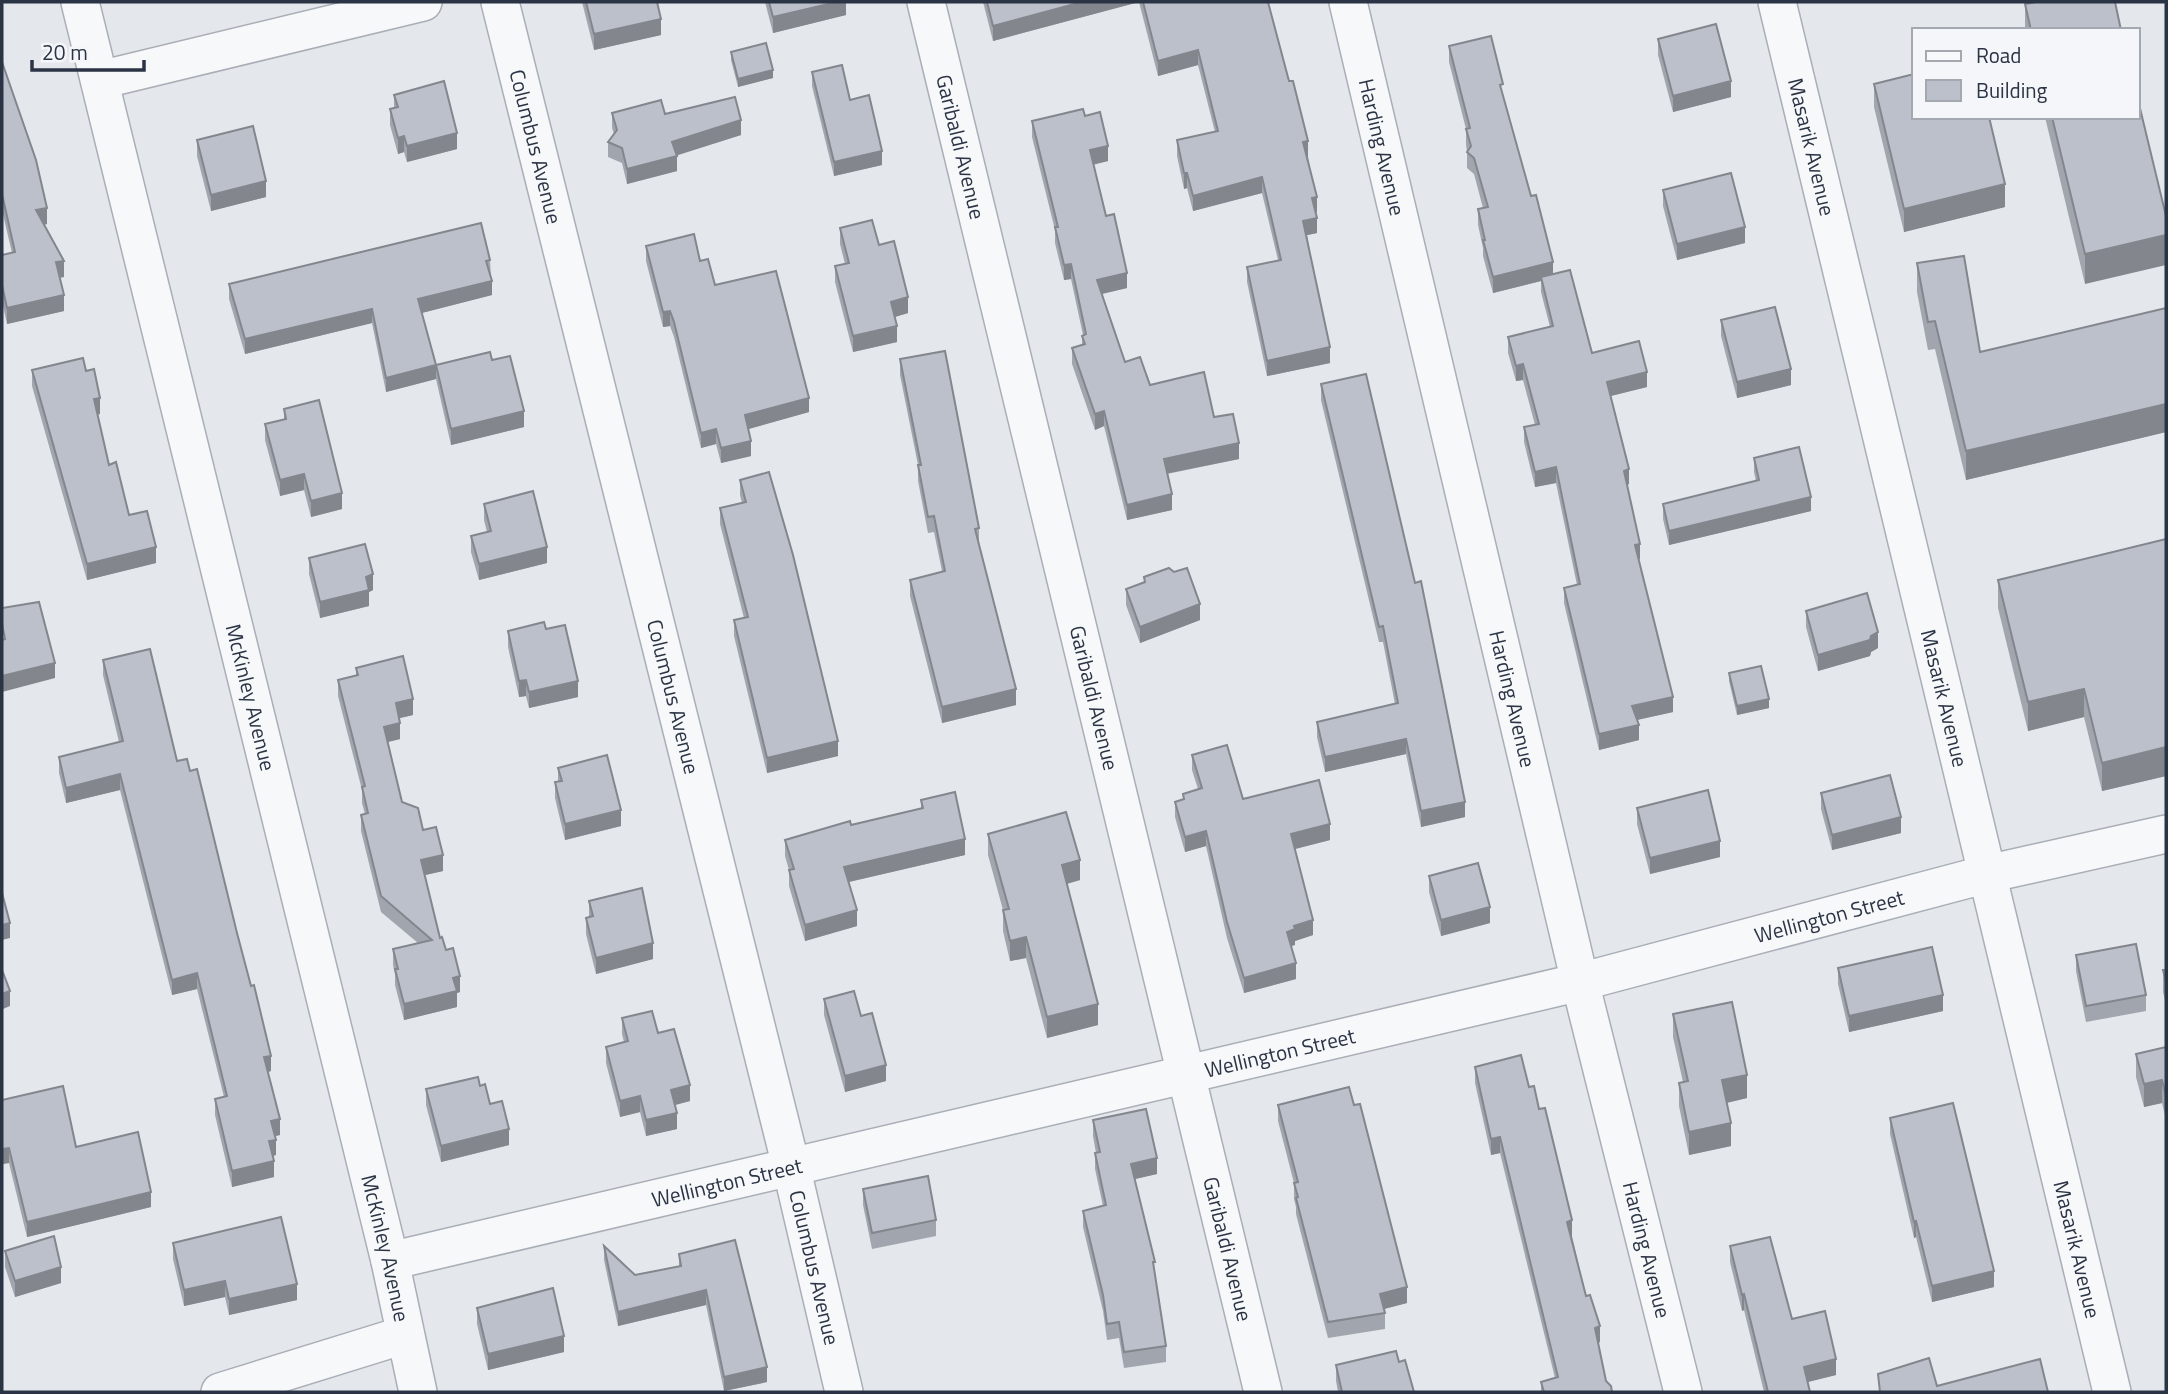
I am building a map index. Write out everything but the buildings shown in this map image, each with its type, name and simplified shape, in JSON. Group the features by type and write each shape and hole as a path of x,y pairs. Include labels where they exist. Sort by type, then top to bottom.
{"street":[{"name":"McKinley Avenue","path":"80,2 390,1261 418,1392"},
{"path":"100,80 422,2"},
{"name":"Columbus Avenue","path":"500,2 791,1166 844,1392"},
{"name":"Garibaldi Avenue","path":"926,2 1263,1392"},
{"name":"Harding Avenue","path":"1348,2 1580,982 1684,1392"},
{"name":"Masarik Avenue","path":"1777,2 2112,1392"},
{"name":"Wellington Street","path":"390,1261 1580,982 1987,874 2166,834"},
{"path":"220,1392 404,1335"}]}
